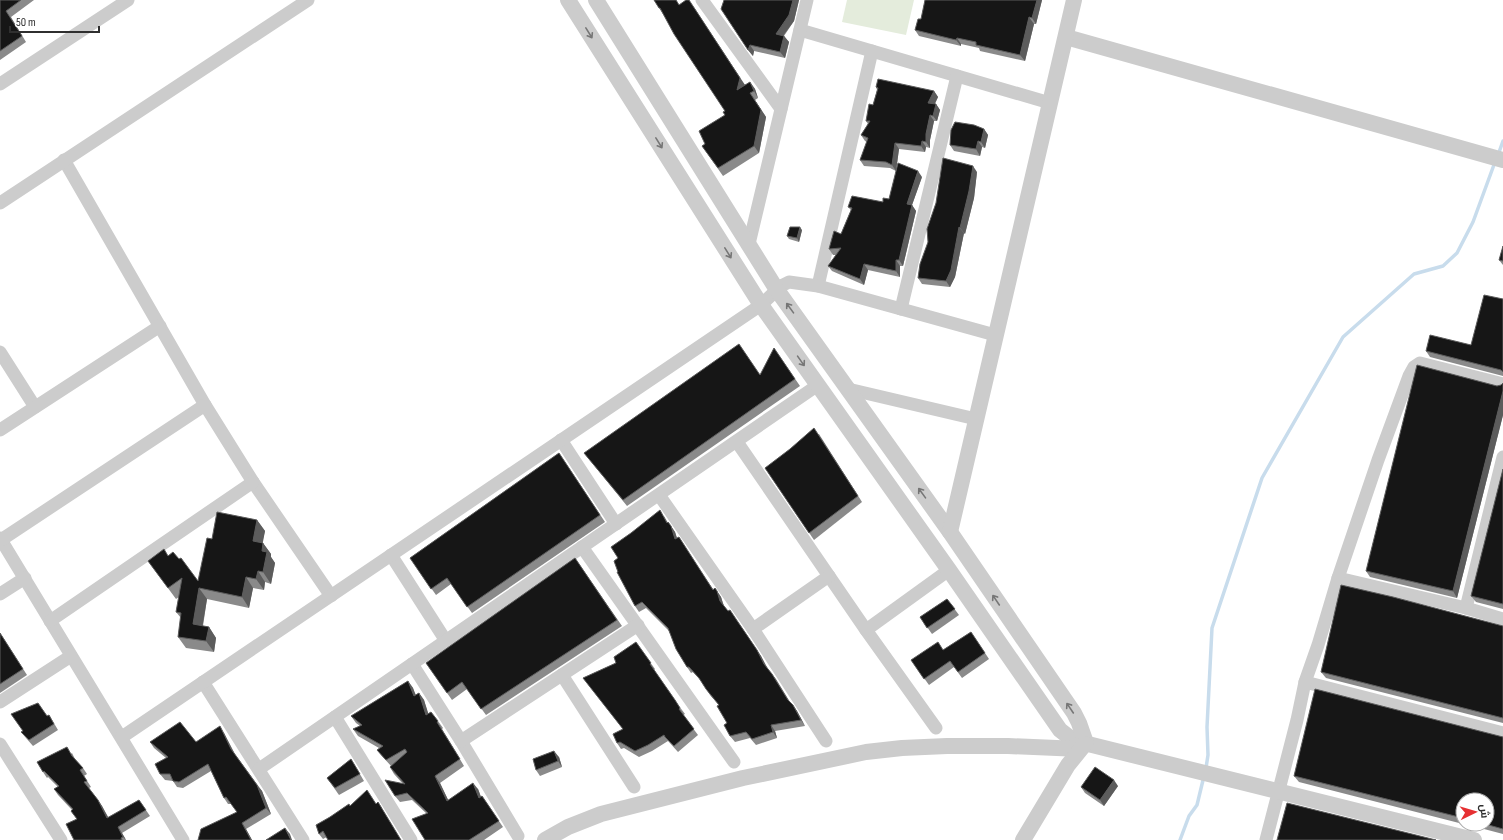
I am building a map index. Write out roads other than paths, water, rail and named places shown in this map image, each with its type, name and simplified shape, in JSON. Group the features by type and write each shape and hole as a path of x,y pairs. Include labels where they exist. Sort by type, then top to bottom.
{"street":[{"path":"0,84 128,0"},
{"path":"0,203 308,0"},
{"path":"568,0 761,305 949,570 1060,730 1083,746"},
{"path":"596,0 777,290 950,532 1079,722 1083,746 1068,765 1023,840"},
{"path":"749,244 807,0"},
{"path":"950,532 1074,0"},
{"path":"704,1 781,109"},
{"path":"800,30 1050,103"},
{"path":"1066,37 1503,160"},
{"path":"818,286 872,51"},
{"path":"901,309 956,76"},
{"path":"64,160 205,405 253,482 331,596"},
{"path":"122,737 761,305 785,283 792,281 818,286 995,335"},
{"path":"0,430 160,326"},
{"path":"0,352 35,407"},
{"path":"1266,840 1297,720 1305,682 1378,460 1409,376 1414,367 1420,364 1503,384"},
{"path":"259,769 818,385"},
{"path":"848,390 976,418"},
{"path":"183,840 1,539 205,405"},
{"path":"561,440 616,524"},
{"path":"736,442 866,630 936,728"},
{"path":"1466,608 1503,457"},
{"path":"50,621 253,482"},
{"path":"659,495 753,629 826,741"},
{"path":"582,547 734,762"},
{"path":"391,555 446,641"},
{"path":"866,630 949,570"},
{"path":"753,629 829,576"},
{"path":"0,594 25,578"},
{"path":"1338,578 1503,618"},
{"path":"461,741 638,625"},
{"path":"0,702 71,656"},
{"path":"412,664 461,741 518,836"},
{"path":"562,675 634,786"},
{"path":"203,682 303,840"},
{"path":"1305,682 1503,733"},
{"path":"335,717 410,840"},
{"path":"0,744 61,840"},
{"path":"545,840 568,827 601,814 744,778 866,752 902,748 952,746 1083,746 1194,770 1474,840"}],"waterway":[{"path":"1498,155 1503,141"},
{"path":"1206,768 1208,755 1207,727 1212,628 1262,478 1343,337 1414,274 1443,266 1457,253 1473,222 1495,162"},
{"path":"1180,840 1189,816 1197,805 1204,776"}]}
